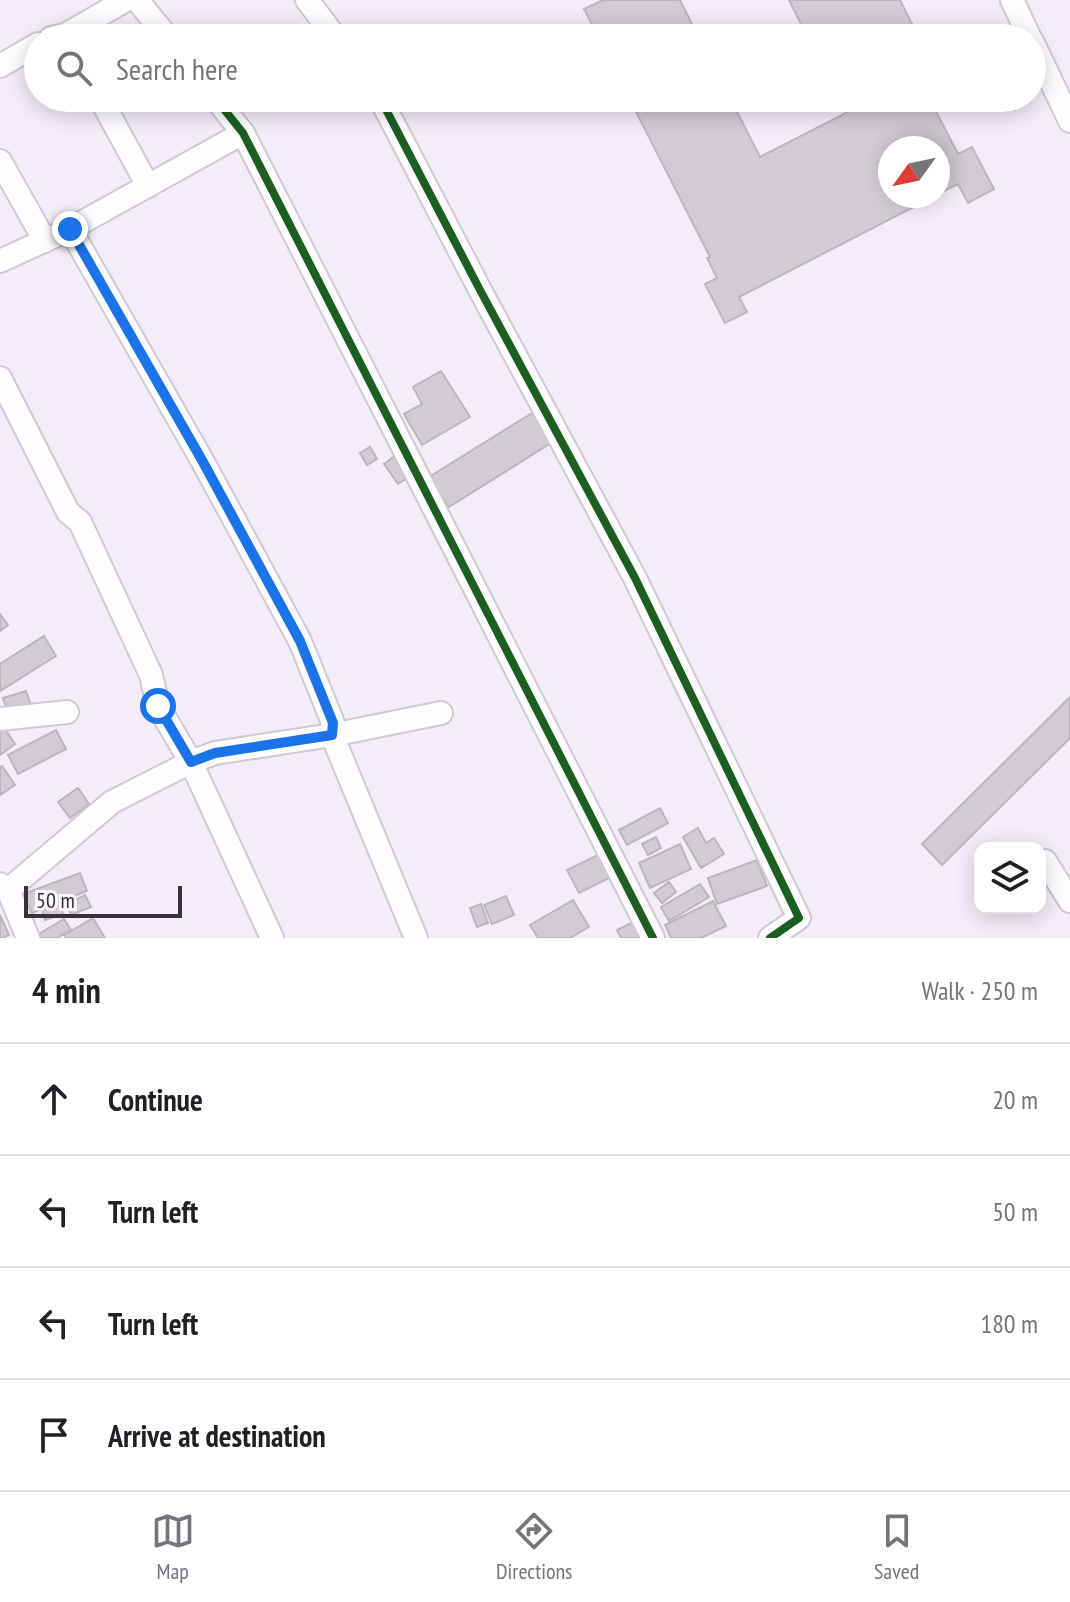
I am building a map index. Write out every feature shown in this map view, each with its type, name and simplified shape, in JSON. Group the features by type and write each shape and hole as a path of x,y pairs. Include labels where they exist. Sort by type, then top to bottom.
{"street":[{"path":"84,24 126,0"},
{"path":"137,0 157,24"},
{"path":"307,0 325,24"},
{"path":"1012,0 1023,24"},
{"path":"0,66 24,52"},
{"path":"1046,71 1070,121"},
{"path":"108,112 148,186"},
{"path":"226,112 243,133 653,938"},
{"path":"387,112 635,578 799,918 770,938"},
{"path":"0,261 70,229 243,133"},
{"path":"0,161 45,241"},
{"path":"70,229 203,462 300,641 333,723 332,735 416,938"},
{"path":"0,378 68,512 80,522 151,675 158,706 191,762 272,938"},
{"path":"0,719 67,712"},
{"path":"28,938 4,887 112,802 215,753 332,735 441,713"},
{"path":"1046,863 1070,901"}],"building":[{"path":"603,0 680,0 692,24 592,24 584,9"},
{"path":"789,0 900,0 912,24 801,24"},
{"path":"636,112 737,112 760,157 846,112 936,112 949,136 878,136 878,208 912,208 739,297 747,312 725,323 705,284 717,278 707,258 710,257"},
{"path":"950,139 958,154 972,147 994,189 968,203 958,184 950,188"},
{"path":"441,371 470,417 422,445 404,414 422,404 413,387"},
{"path":"532,413 551,443 449,507 429,477"},
{"path":"370,447 377,459 367,465 360,453"},
{"path":"396,455 410,476 398,484 384,464"},
{"path":"0,614 8,625 0,631"},
{"path":"44,636 56,656 0,691 0,664"},
{"path":"26,691 32,709 9,716 3,698"},
{"path":"1070,697 1070,738 942,865 922,844"},
{"path":"3,726 15,744 0,755 0,729"},
{"path":"56,730 66,749 18,774 8,755"},
{"path":"0,767 15,785 0,795"},
{"path":"78,788 89,804 70,818 58,802"},
{"path":"660,808 668,823 627,845 619,830"},
{"path":"698,828 706,843 714,838 724,854 701,868 683,837"},
{"path":"656,837 661,848 648,855 642,844"},
{"path":"680,844 691,869 650,888 639,863"},
{"path":"602,853 613,876 579,893 567,870"},
{"path":"757,860 767,886 717,904 708,878"},
{"path":"80,873 87,891 32,913 23,894"},
{"path":"669,882 676,892 662,903 654,893"},
{"path":"700,884 709,897 669,921 661,907"},
{"path":"85,895 91,907 71,915 67,904"},
{"path":"506,896 514,915 492,924 484,905"},
{"path":"573,900 589,927 570,938 538,938 530,925"},
{"path":"713,901 726,926 701,938 671,938 665,925"},
{"path":"60,904 63,914 45,920 42,910"},
{"path":"481,904 488,923 477,927 470,908"},
{"path":"0,915 9,935 3,938 0,938"},
{"path":"93,918 105,938 66,938 64,935"},
{"path":"64,919 71,930 57,938 39,938 37,935"},
{"path":"639,919 648,938 621,938 617,930"}],"cycle path":[{"path":"226,112 243,133 653,938"},
{"path":"387,112 635,578 799,918 770,938"}],"route":[{"path":"70,229 203,462 300,641 333,723 332,735 215,753 191,762 158,706"}]}
